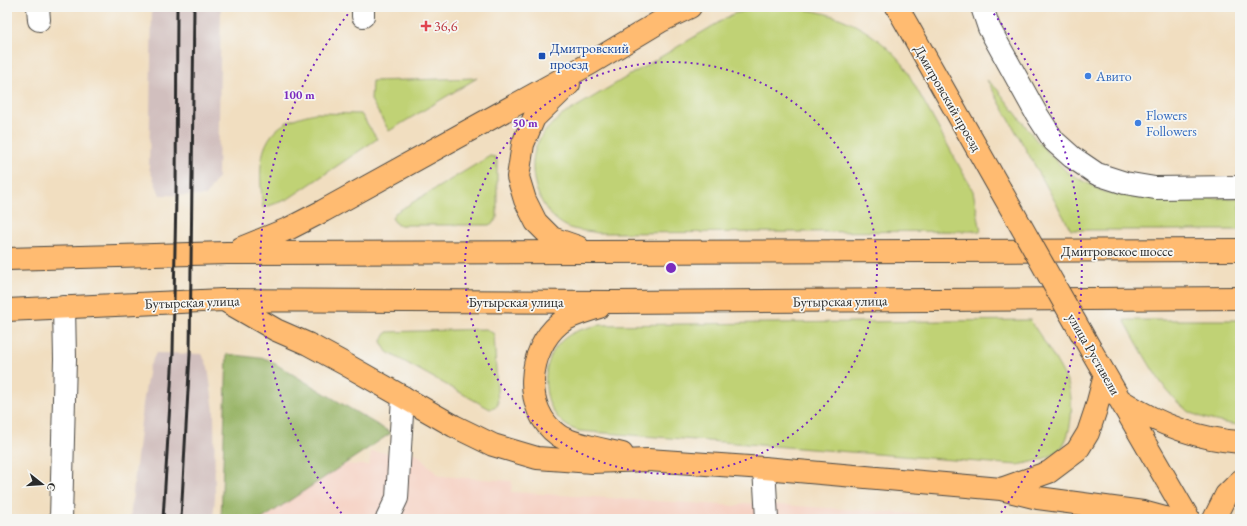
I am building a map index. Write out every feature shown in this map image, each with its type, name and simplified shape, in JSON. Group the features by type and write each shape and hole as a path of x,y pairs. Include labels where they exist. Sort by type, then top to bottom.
{"main road":[{"path":"227,253 290,228 591,63 667,14 690,7"},
{"name":"Дмитровский проезд","path":"897,7 1000,189"},
{"path":"591,63 534,118 523,144 518,177 525,200 536,222 552,238 573,246 605,253"},
{"name":"улица Руставели","path":"1000,189 1105,375 1189,519"},
{"name":"Дмитровское шоссе","path":"605,253 1240,250"},
{"path":"7,259 227,253 605,253"},
{"name":"Бутырская улица","path":"7,310 223,300 614,302 1240,298"},
{"path":"223,300 276,330 308,344 493,445 537,458 592,462 648,460 764,468 1001,489 1038,498 1143,512 1169,519"},
{"path":"614,302 560,322 546,339 534,364 532,385 542,422 559,436 648,460"},
{"path":"1001,489 1049,472 1076,451 1088,433 1105,375"},
{"path":"1119,399 1144,415 1200,437 1240,442"},
{"path":"1214,519 1226,495 1240,481"}],"street":[{"path":"982,7 989,28 1036,113 1054,141 1072,157 1097,174 1125,183 1156,188 1240,187"},
{"path":"61,519 66,359 64,307"},
{"path":"387,519 397,498 403,397"},
{"path":"764,468 767,519"}],"shaded area":[{"path":"152,7 221,7 218,177 206,196 160,195 149,168"},
{"path":"156,353 202,354 208,367 214,411 215,497 213,519 130,519 143,404 149,367"},
{"path":"371,452 416,453 439,476 512,481 511,492 739,506 743,503 766,504 993,519 239,519 244,462 369,465"}],"green space":[{"path":"766,7 806,10 824,13 842,19 874,37 889,49 903,64 973,191 981,231 598,233 573,229 562,224 553,217 539,197 533,173 535,150 542,135 549,127 561,116 733,14"},
{"path":"477,78 389,131 371,100 372,81"},
{"path":"987,80 997,89 1037,141 1067,172 1104,192 1138,197 1240,198 1240,230 1071,230"},
{"path":"315,113 361,114 377,139 288,199 263,208 261,181 262,156 272,134 281,126 297,118"},
{"path":"490,156 495,157 497,161 497,218 494,222 489,225 397,225 392,218 395,213"},
{"path":"1030,320 1065,376 1070,391 1071,419 1067,438 1058,451 1044,459 1018,465 579,431 566,425 556,415 550,403 546,389 546,375 549,361 555,348 565,338 573,333 599,325"},
{"path":"1124,320 1240,320 1240,425 1201,417 1180,405 1161,383"},
{"path":"486,329 494,334 498,405 490,409 387,352 381,342 387,332"},
{"path":"227,354 267,359 391,433 262,519 221,519"}],"railway":[{"path":"163,519 173,353 177,7"},
{"path":"181,519 190,354 194,7"}],"place":[{"name":"36,6","path":"426,26"},
{"name":"Дмитровский проезд","path":"542,56"},
{"name":"Авито","path":"1088,76"},
{"name":"Flowers Followers","path":"1138,123"}]}
